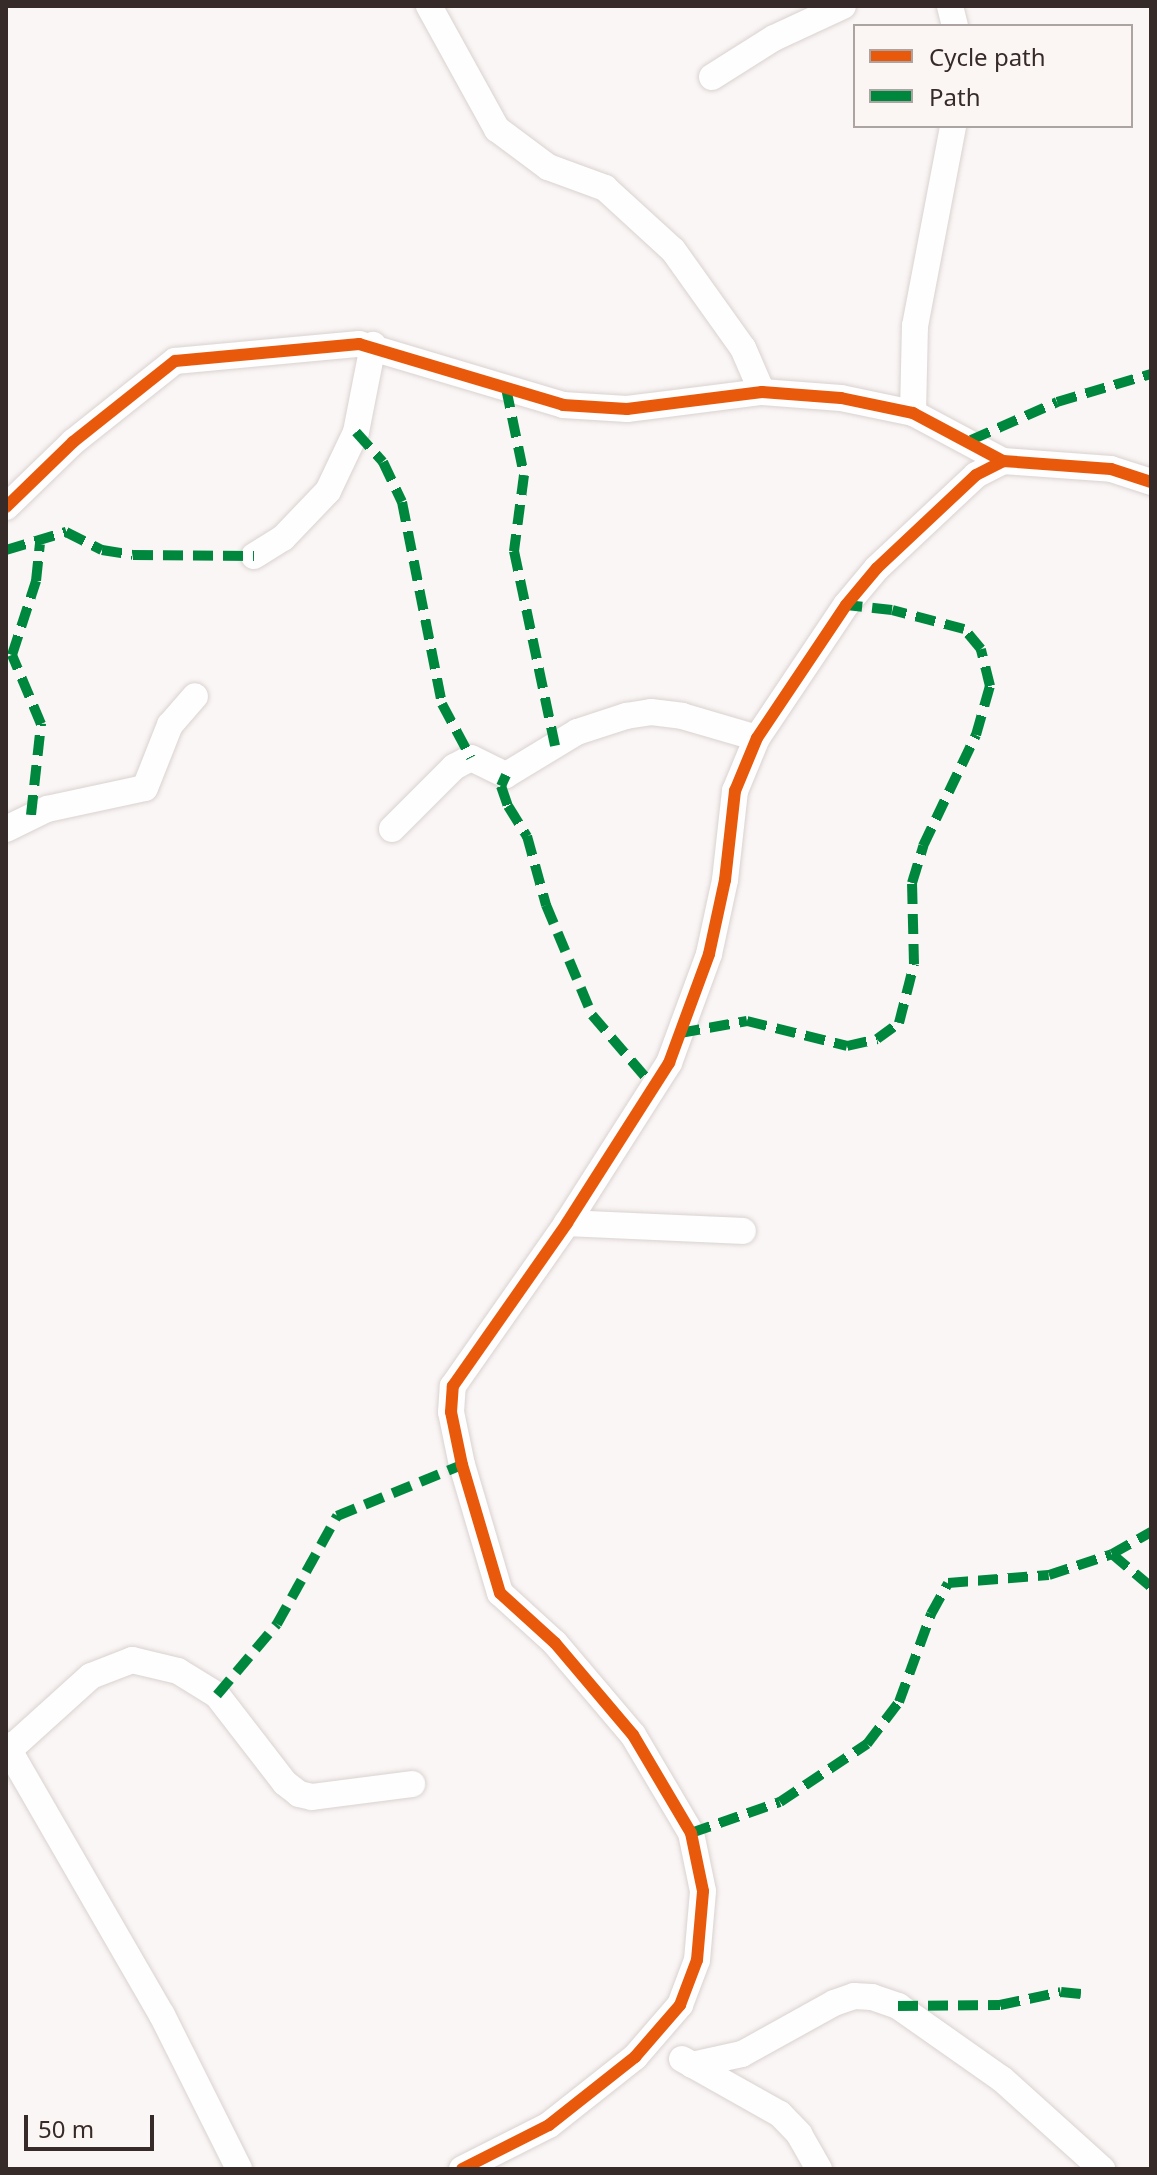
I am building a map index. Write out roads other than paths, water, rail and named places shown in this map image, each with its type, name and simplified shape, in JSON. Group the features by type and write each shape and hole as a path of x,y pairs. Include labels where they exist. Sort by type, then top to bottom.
{"street":[{"path":"429,6 497,129 548,167 605,188 673,250 743,348 762,392"},
{"path":"712,77 774,38 843,6"},
{"path":"913,413 915,326 953,128"},
{"path":"254,556 283,538 328,491 356,432 373,345"},
{"path":"6,507 73,442 175,361 373,345 563,405 627,409 762,392 841,398 913,413 1003,461 1111,469 1151,482"},
{"path":"462,2169 549,2125 635,2057 680,2005 702,1925 703,1891 691,1833 666,1786 593,1685 500,1593 451,1412 453,1386 465,1363 567,1223 669,1063 697,991 723,892 735,791 757,738 819,643 877,568 976,475 1003,461"},
{"path":"6,829 47,809 145,788 152,781 170,725 195,696"},
{"path":"392,829 454,767 471,758 506,775 577,732 626,716 651,712 682,716 757,738"},
{"path":"567,1223 743,1231"},
{"path":"239,2169 162,2015 8,1748 91,1676 132,1660 178,1671 217,1695 285,1783 299,1794 312,1797 412,1784"},
{"path":"819,2169 792,2124 686,2061 742,2054 854,1996 872,1997 898,2006 1002,2079 1102,2169"}]}
